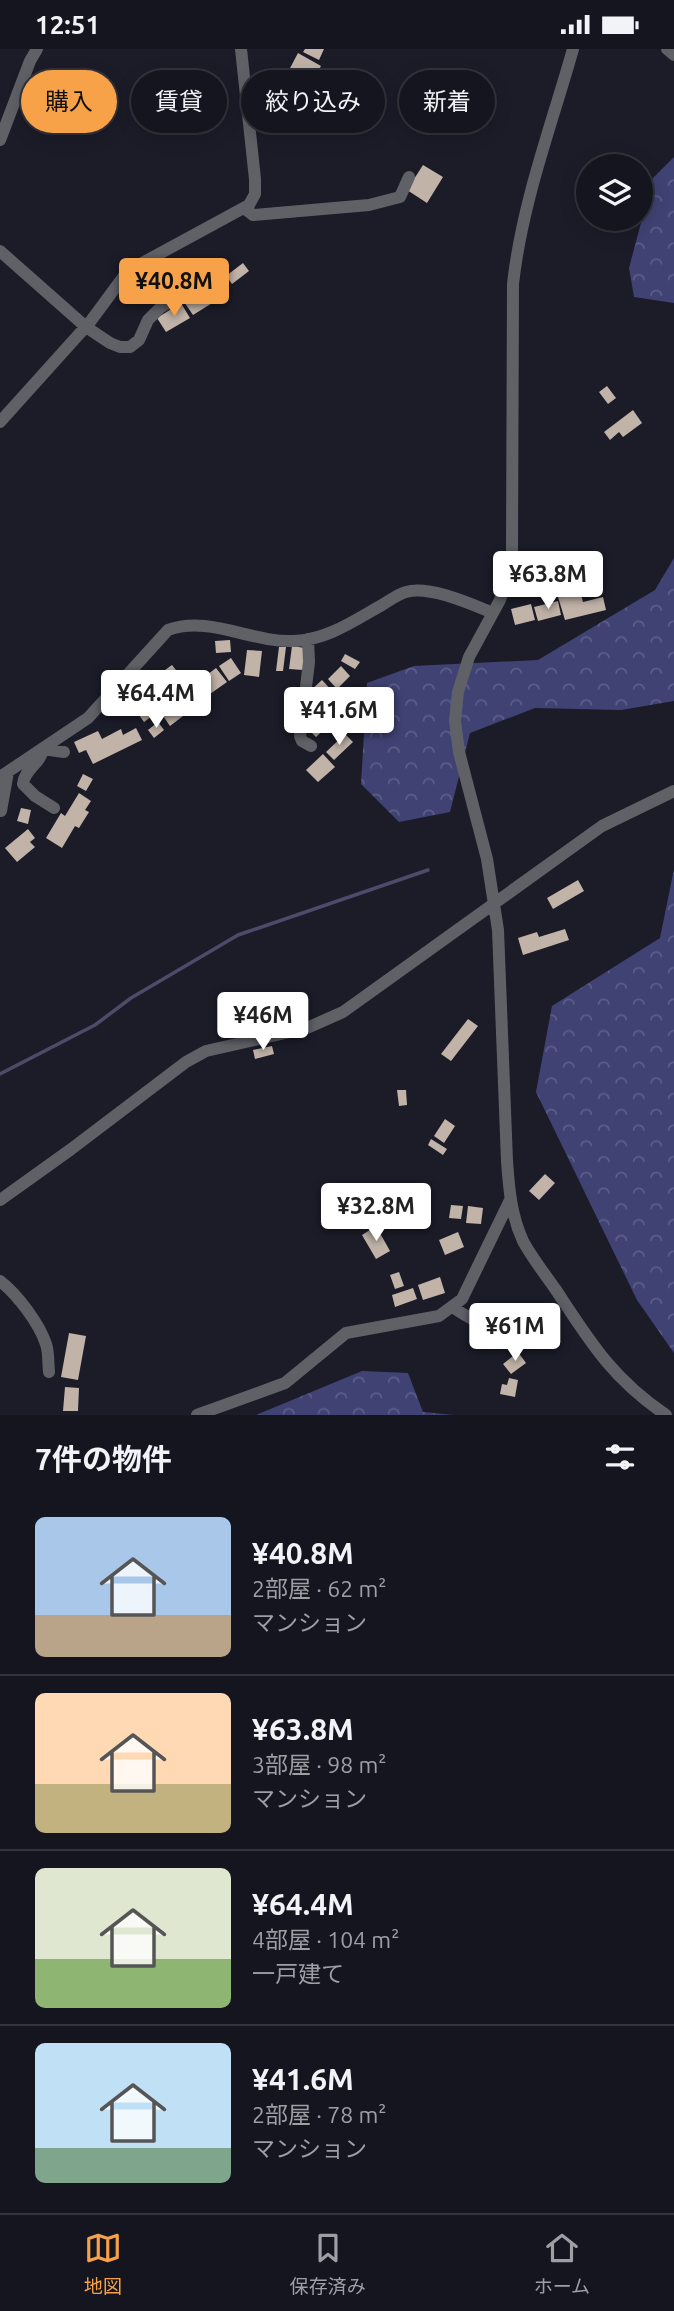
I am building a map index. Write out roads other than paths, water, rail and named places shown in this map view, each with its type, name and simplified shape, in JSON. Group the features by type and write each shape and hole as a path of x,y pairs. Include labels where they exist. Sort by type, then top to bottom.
{"street":[{"path":"0,140 37,49"},
{"path":"0,422 86,327 133,268 249,205 254,194 255,179 240,49"},
{"path":"573,49 517,248 513,284 512,553 508,577 493,613 469,657 458,692 455,721 459,752 487,859 498,930 510,1200 524,1241 594,1348 627,1386 666,1415"},
{"path":"667,49 674,55"},
{"path":"244,208 253,215 369,205 400,197 408,177"},
{"path":"0,251 86,327 110,344 130,347 139,340 148,320 161,307 208,280"},
{"path":"1,811 4,775 88,718 168,630 180,625 197,625 267,639 308,639 343,628 407,591 440,593 493,613"},
{"path":"308,639 309,662 300,736 302,741 311,746"},
{"path":"43,749 64,752"},
{"path":"43,749 42,757 23,777 23,784 35,796 54,808"},
{"path":"0,1200 186,1062 206,1051 307,1028 343,1012 602,826 674,791"},
{"path":"197,1415 285,1383 346,1333 439,1316 453,1307 462,1299 510,1200"},
{"path":"0,1281 11,1289 45,1341 49,1372"},
{"path":"453,1307 491,1330 497,1337"}],"waterway":[{"path":"0,1074 95,1025 131,998 238,935 428,870"}]}
